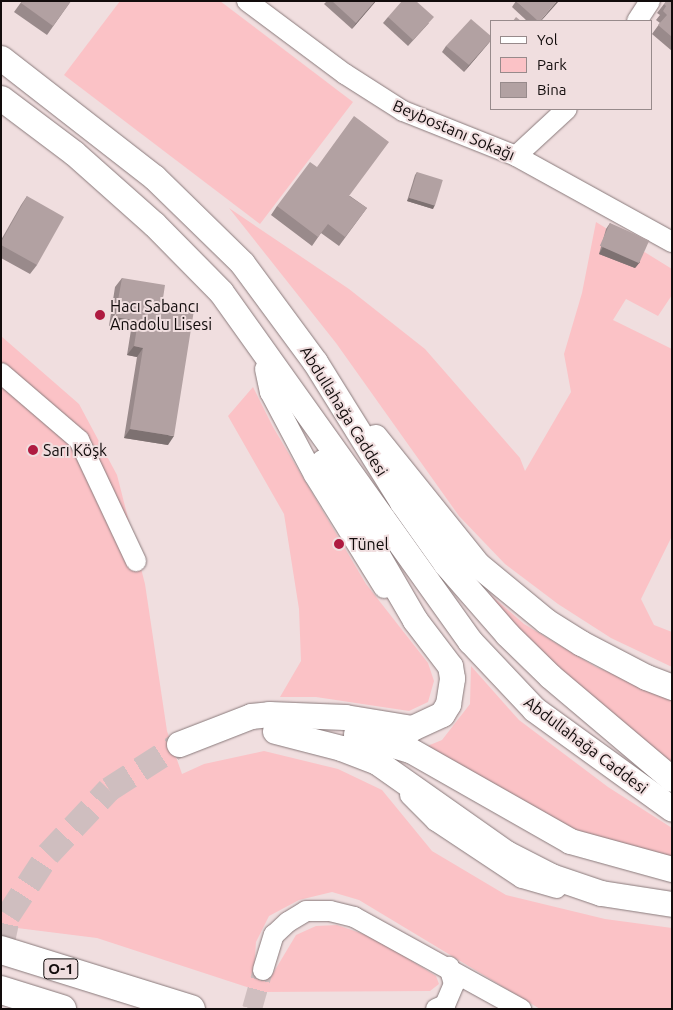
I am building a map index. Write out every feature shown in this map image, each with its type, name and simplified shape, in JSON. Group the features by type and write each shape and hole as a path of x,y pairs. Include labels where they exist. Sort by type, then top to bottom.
{"highway":[{"name":"O-1","path":"1,950 191,1009"},
{"name":"O-1","path":"1,990 62,1009"}],"main road":[{"name":"Abdullahağa Caddesi","path":"1,58 154,177 242,263 278,308 338,399 402,502 477,600 550,676 672,779"},
{"name":"Abdullahağa Caddesi","path":"1,98 74,153 154,224 221,292 264,359 470,642 534,709 672,809"},
{"path":"179,744 251,716 269,714 345,717 412,728 442,714 448,704 452,678 450,666 440,650 415,620 264,359"},
{"path":"338,399 386,448 478,565 546,621 581,644 646,678 672,687"},
{"path":"204,733 323,730 364,735 410,750 570,841 672,869"},
{"path":"275,731 342,748 377,762 506,853 551,876 601,893 672,904"}],"street":[{"path":"638,20 650,1"},
{"name":"Beybostanı Sokağı","path":"256,4 345,74 403,111 516,156 672,242"},
{"path":"516,156 566,110"},
{"path":"1,372 79,440 136,562"},
{"path":"263,970 274,935 306,911 354,917 449,967 521,1009"},
{"path":"436,1009 445,1005 454,984 449,967"}],"green space":[{"path":"120,1 220,1 353,102 260,224 64,75"},
{"path":"229,208 349,289 425,349 520,458 525,471 571,392 564,354 582,293 596,222 672,269 672,295 658,316 626,299 613,320 672,349 672,536 641,599 654,625 672,632 672,667 611,638 558,604 505,564 459,516 336,343"},
{"path":"1,336 79,404 117,475 145,584 167,731 182,774 204,764 264,751 338,769 382,790 432,851 506,895 605,919 672,928 672,1009 540,1009 359,900 332,892 299,900 269,916 256,942 254,971 272,975 296,935 316,926 337,925 375,938 436,976 439,984 430,991 262,992 97,938 1,926"},
{"path":"253,387 273,427 366,584 428,663 434,681 428,702 409,711 316,697 280,697 301,661 299,609 284,514 228,416"},
{"path":"463,571 524,624 596,667 672,698 672,765 556,674"},
{"path":"471,666 519,720 608,787 672,828 672,860 591,839 420,749 442,740 470,704"}],"building":[{"path":"22,1 71,1 53,26 21,3"},
{"path":"332,1 375,1 356,23"},
{"path":"402,1 416,1 434,17 413,40 388,17"},
{"path":"516,1 557,1 541,20 537,20"},
{"path":"666,1 672,1 672,37 658,25 667,15 663,11"},
{"path":"471,19 490,35 490,41 469,65 446,46"},
{"path":"354,116 389,142 349,196 367,208 345,237 328,224 318,237 277,206 310,162 317,167"},
{"path":"417,172 443,180 435,206 409,198"},
{"path":"27,196 64,217 37,265 1,245"},
{"path":"610,223 649,240 639,263 600,246"},
{"name":"Hacı Sabancı Anadolu Lisesi","path":"122,278 165,285 162,305 194,310 174,436 130,429 143,348 134,346 138,321 115,317"}],"tunnel":[{"path":"1,948 8,915 48,854 109,789 179,744"},
{"path":"252,1009 263,970"}],"place":[{"name":"Hacı Sabancı Anadolu Lisesi","path":"100,315"},
{"name":"Sarı Köşk","path":"33,450"},
{"name":"Tünel","path":"339,544"}]}
